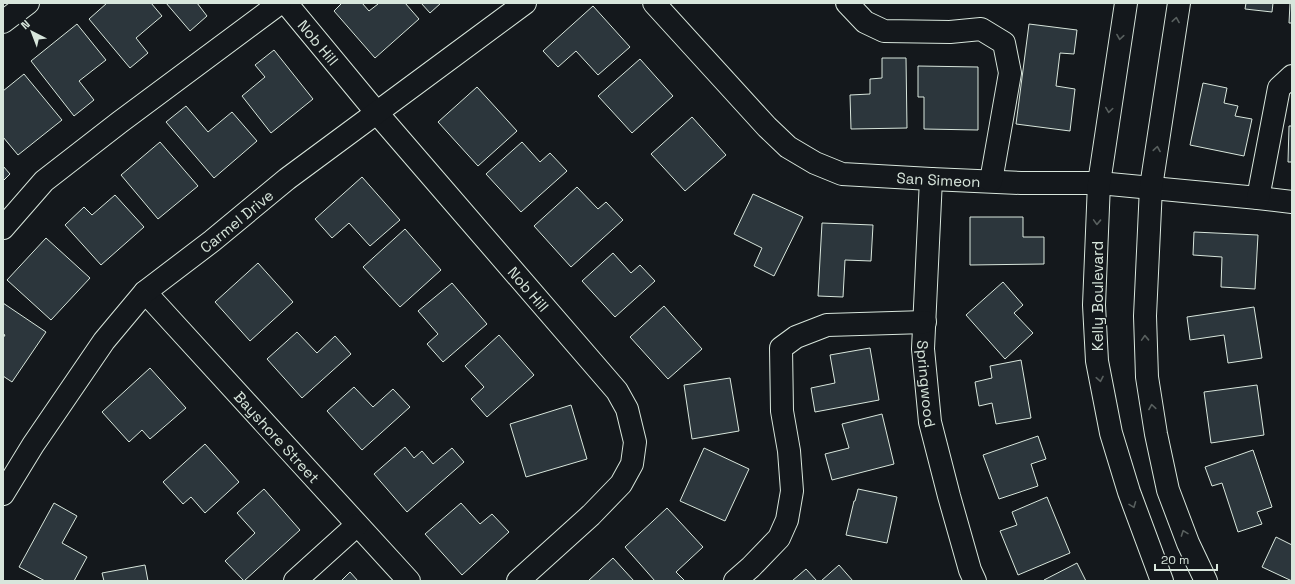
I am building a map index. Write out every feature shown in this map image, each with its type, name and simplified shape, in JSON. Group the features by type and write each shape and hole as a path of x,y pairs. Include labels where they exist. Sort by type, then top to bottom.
{"street":[{"path":"3,22 28,3"},
{"path":"3,228 44,181 120,122 280,3"},
{"name":"Nob Hill","path":"286,3 377,113 617,391 626,409 635,442 632,464 621,484 591,515 518,581"},
{"name":"Carmel Drive","path":"3,494 104,341 145,292 212,241 287,179 525,3"},
{"name":"San Simeon","path":"654,3 788,147 815,163 842,174 991,182 1099,183 1292,202"},
{"path":"847,3 865,22 884,31 950,32 981,29 1004,43 1010,73 991,182"},
{"name":"Kelly Boulevard","path":"1126,3 1099,183 1094,305 1097,361 1111,433 1129,492 1162,581"},
{"path":"1179,3 1151,187 1145,316 1147,377 1156,434 1168,490 1188,543 1206,581"},
{"path":"1258,198 1279,88 1292,76"},
{"name":"Springwood","path":"930,179 923,349 930,422 968,577"},
{"name":"Bayshore Street","path":"145,292 409,581"},
{"path":"735,581 779,538 787,520 792,490 789,451 782,410 781,348 796,337 827,325 924,322"},
{"path":"295,581 357,525"}],"building":[{"path":"107,3 151,3 162,16 136,38 148,53 130,68 89,19"},
{"path":"166,3 197,3 207,16 190,31"},
{"path":"342,3 362,3 369,11 378,4 377,3 405,3 419,19 375,58 334,11"},
{"path":"421,3 441,3 430,13"},
{"path":"1246,3 1273,3 1272,12 1245,9"},
{"path":"1290,3 1292,3 1292,23 1289,23"},
{"path":"593,6 630,47 598,75 576,51 558,67 543,51"},
{"path":"77,24 106,60 79,81 94,100 74,116 31,61"},
{"path":"1029,24 1077,30 1074,54 1060,53 1056,86 1075,89 1070,131 1016,124"},
{"path":"274,50 313,99 271,133 242,96 265,77 255,65"},
{"path":"882,58 906,58 907,128 851,129 850,95 870,94 870,79 882,78"},
{"path":"640,59 673,96 632,133 598,96"},
{"path":"918,66 978,67 978,130 924,129 924,97 918,97"},
{"path":"24,74 62,120 18,155 3,137 3,91"},
{"path":"1203,83 1227,88 1224,103 1238,106 1235,116 1252,119 1244,156 1190,145"},
{"path":"477,87 517,131 478,166 438,122"},
{"path":"186,106 208,132 232,112 257,141 214,178 166,122"},
{"path":"692,117 726,155 685,191 651,154"},
{"path":"1289,126 1292,126 1292,162 1288,162"},
{"path":"160,142 198,186 158,219 121,175"},
{"path":"522,142 540,162 550,153 567,171 521,212 486,174"},
{"path":"3,166 10,174 3,181"},
{"path":"362,177 400,220 370,246 349,223 332,238 315,219"},
{"path":"577,187 598,209 606,202 623,220 571,267 534,226"},
{"path":"753,194 803,217 774,276 754,266 762,248 734,234"},
{"path":"115,195 144,227 101,265 65,225 84,207 92,215"},
{"path":"970,217 1023,217 1023,237 1044,237 1044,264 970,265"},
{"path":"822,223 873,225 871,261 845,260 843,297 818,296"},
{"path":"405,229 441,270 400,307 363,267"},
{"path":"1194,232 1258,235 1255,289 1221,287 1222,257 1193,255"},
{"path":"46,238 90,278 51,320 7,280"},
{"path":"613,253 631,273 640,265 655,281 615,317 582,281"},
{"path":"258,263 293,302 250,341 215,302"},
{"path":"1003,282 1023,305 1014,313 1033,333 1005,359 966,315"},
{"path":"452,283 487,324 443,362 427,344 438,334 418,311"},
{"path":"3,303 46,332 12,382 3,376 3,338 5,335 3,334"},
{"path":"664,306 702,349 668,379 630,337"},
{"path":"1254,307 1262,358 1228,363 1224,335 1190,340 1187,317"},
{"path":"297,332 317,353 335,336 351,354 302,398 267,359"},
{"path":"499,335 534,375 487,417 471,399 484,387 465,366"},
{"path":"870,348 879,400 815,412 811,388 835,383 830,355"},
{"path":"1021,360 1031,418 996,424 992,403 979,406 975,382 992,378 990,366"},
{"path":"150,368 186,408 150,439 142,430 129,442 102,412"},
{"path":"730,378 739,431 692,439 684,385"},
{"path":"1257,385 1264,435 1211,443 1204,392"},
{"path":"354,387 373,407 393,389 410,407 362,450 327,411"},
{"path":"571,405 587,459 526,477 510,424"},
{"path":"882,414 894,464 832,480 825,454 849,448 842,424"},
{"path":"1038,436 1046,459 1031,464 1038,486 999,499 983,455"},
{"path":"205,444 239,482 205,513 191,497 183,504 163,482"},
{"path":"405,447 414,458 422,451 433,464 452,448 464,462 407,512 374,474"},
{"path":"704,448 749,469 725,521 680,501"},
{"path":"1253,450 1272,507 1257,512 1262,524 1238,532 1222,483 1212,486 1205,467"},
{"path":"264,489 300,530 244,581 225,561 255,533 237,513"},
{"path":"858,489 897,497 887,543 846,535"},
{"path":"1047,497 1070,553 1018,575 1000,531 1017,525 1012,512"},
{"path":"54,503 77,516 62,543 87,557 74,581 45,581 19,567"},
{"path":"461,503 480,524 492,514 509,532 462,575 425,534"},
{"path":"667,508 703,547 676,572 685,581 655,581 625,547"},
{"path":"1276,537 1292,545 1292,581 1262,567"},
{"path":"613,558 634,581 588,581"},
{"path":"1077,563 1086,581 1044,581 1044,580"},
{"path":"145,565 148,581 104,581 102,573"},
{"path":"839,565 853,581 821,581"},
{"path":"806,569 817,581 792,581"},
{"path":"350,572 358,581 341,581"}]}
